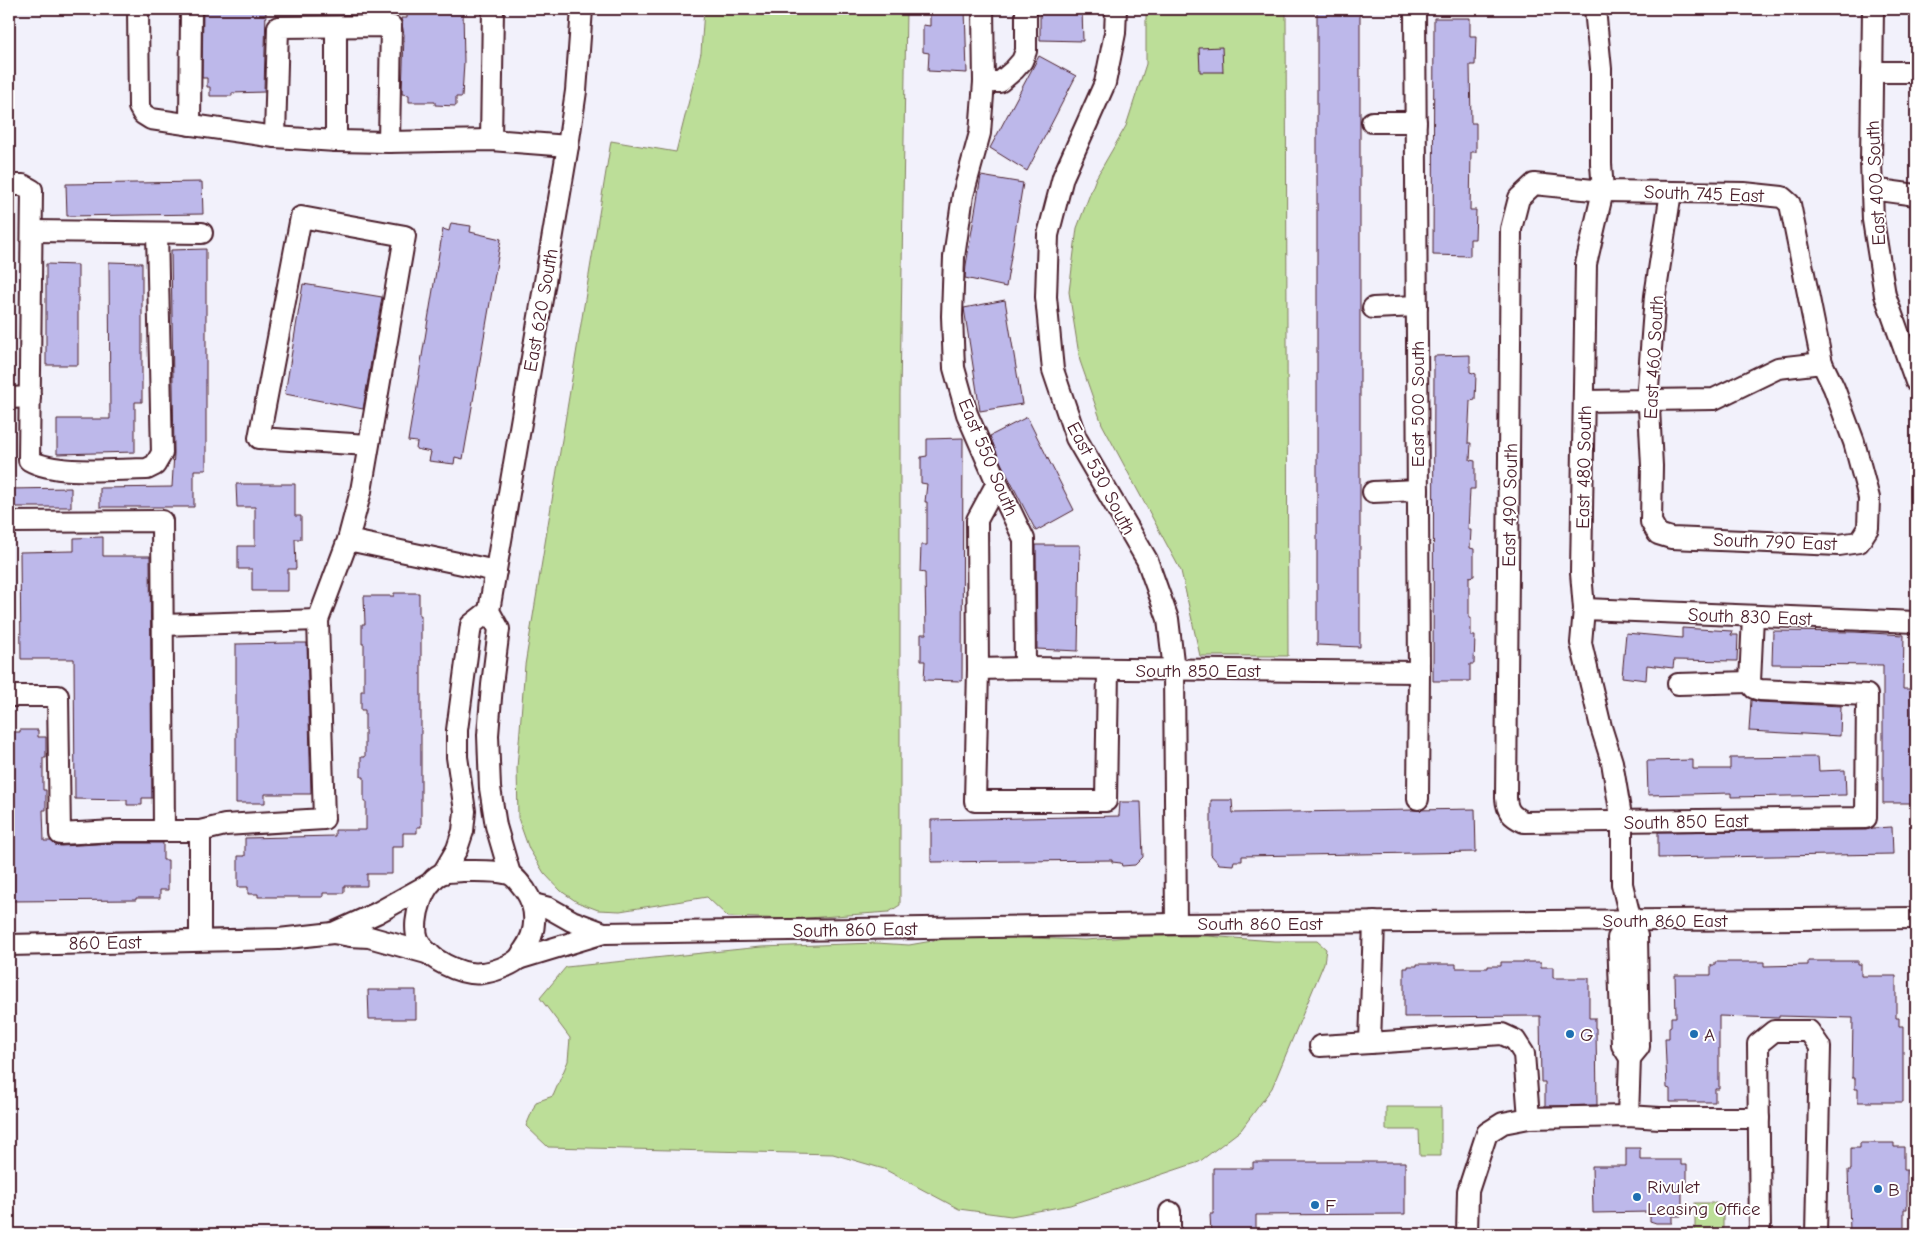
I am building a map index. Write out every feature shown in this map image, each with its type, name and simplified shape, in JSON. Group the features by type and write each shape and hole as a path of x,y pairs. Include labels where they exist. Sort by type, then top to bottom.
{"street":[{"path":"138,9 139,107 143,114 151,119 275,137 336,141 491,140 568,146"},
{"path":"190,125 191,9"},
{"path":"491,140 493,9"},
{"name":"East 620 South","path":"510,874 496,826 490,788 488,735 499,629 490,611 568,146 576,92 582,9"},
{"name":"East 550 South","path":"983,9 984,82 980,133 963,195 954,257 952,316 954,368 967,414 1024,539 1025,668"},
{"path":"984,82 1000,82 1022,61 1026,50 1026,9"},
{"name":"East 530 South","path":"1116,9 1116,33 1105,84 1063,176 1048,235 1046,297 1052,370 1076,438 1147,560 1168,619 1174,670 1176,924"},
{"name":"East 500 South","path":"1415,9 1418,799"},
{"name":"East 480 South","path":"1595,9 1601,69 1601,164 1603,190 1586,264 1581,573 1584,609 1581,643 1601,727 1612,762 1622,822 1622,884 1631,921"},
{"name":"East 400 South","path":"1873,9 1872,189 1874,220 1885,296 1916,382"},
{"path":"275,137 278,27 391,26 389,142"},
{"path":"336,27 336,141"},
{"path":"1872,72 1916,72"},
{"path":"1372,122 1416,122"},
{"name":"South 745 East","path":"1519,198 1534,184 1603,190 1768,194 1782,197 1790,204 1822,362"},
{"path":"9,185 23,185 32,190 29,460 39,466 54,469 147,469 155,465 162,453 157,233"},
{"path":"1872,189 1916,195"},
{"name":"East 460 South","path":"1651,522 1652,466 1648,400 1655,296 1671,192"},
{"name":"East 490 South","path":"1509,812 1506,798 1511,229 1519,198"},
{"path":"9,696 58,696 60,834 116,831 200,831 226,825 324,819 318,620 348,540 360,491 405,236 301,217 259,438 368,445"},
{"path":"32,231 202,233"},
{"path":"1373,308 1417,306"},
{"path":"1584,401 1714,399 1778,368 1822,362"},
{"name":"South 790 East","path":"1651,522 1658,534 1671,538 1839,545 1859,542 1868,528 1869,498 1854,442 1822,362"},
{"path":"9,398 30,397"},
{"path":"997,483 977,520 978,669 975,801 1106,801 1108,669"},
{"path":"1373,492 1418,490"},
{"path":"9,522 162,522 164,831"},
{"path":"348,540 496,571"},
{"name":"South 830 East","path":"1584,609 1916,622"},
{"path":"200,831 200,940 279,939 333,932 377,913 437,878 481,872 510,874 519,883 533,904 535,924 529,943 518,959 502,967 474,974 447,966 430,954 418,939 416,918 420,901 437,878 457,849 464,828 465,810 457,756 457,730 471,624 490,611"},
{"path":"1678,684 1752,685 1753,616"},
{"path":"163,626 318,620"},
{"name":"South 850 East","path":"978,669 1419,672"},
{"name":"South 850 East","path":"1509,812 1515,818 1524,822 1866,818 1867,695 1760,690 1752,685"},
{"name":"South 860 East","path":"533,904 549,908 572,921 604,934"},
{"name":"South 860 East","path":"518,959 604,934 1176,924 1916,918"},
{"path":"1628,1116 1630,1058 1622,1045 1618,938 1631,921"},
{"path":"1370,1043 1374,922"},
{"path":"333,932 350,936 369,937 430,954"},
{"name":"860 East","path":"9,944 200,940"},
{"path":"1760,1234 1758,1044 1774,1031 1809,1031 1820,1047 1816,1234"},
{"path":"1320,1046 1502,1034 1515,1040 1524,1054 1528,1118"},
{"path":"1467,1234 1468,1191 1487,1134 1502,1122 1528,1118 1628,1116 1660,1118 1759,1118"},
{"path":"1170,1212 1170,1234"}],"green space":[{"path":"704,9 906,9 900,395 900,905 889,912 794,919 728,917 707,897 620,911 598,910 577,902 561,891 544,873 529,849 518,818 517,768 525,665 611,141 676,152 701,53"},
{"path":"1146,9 1286,9 1288,656 1200,656 1181,571 1102,424 1080,361 1069,292 1077,228 1096,178 1126,126 1146,64"},
{"path":"979,936 1085,940 1146,936 1207,936 1274,941 1317,941 1326,949 1324,963 1272,1088 1241,1130 1199,1162 1070,1205 1011,1216 959,1209 884,1169 833,1154 548,1147 526,1126 536,1102 553,1096 568,1061 570,1038 540,998 566,967 761,947 876,943 909,945"},
{"path":"1386,1107 1441,1107 1441,1156 1420,1156 1419,1130 1386,1130"},
{"path":"1695,1203 1723,1203 1723,1234 1695,1234"}],"building":[{"path":"203,9 266,9 264,92 232,93 232,96 210,96 207,78 202,78"},
{"path":"407,9 463,9 464,62 462,97 456,97 456,106 435,105 435,102 409,102 409,95 402,94 404,35 401,18 407,18"},
{"path":"930,9 965,9 967,73 928,71 929,53 923,52 923,25 930,26"},
{"path":"1040,9 1082,9 1083,41 1040,40"},
{"path":"1317,9 1360,9 1360,647 1317,645"},
{"path":"1434,18 1470,18 1470,36 1476,36 1475,65 1470,65 1471,123 1476,123 1476,152 1471,152 1470,210 1476,210 1475,239 1470,239 1470,256 1433,255"},
{"path":"1222,47 1223,72 1200,72 1199,48"},
{"path":"1039,56 1076,76 1027,171 990,148"},
{"path":"981,176 1023,183 1006,287 965,278"},
{"path":"202,182 203,214 67,216 66,184"},
{"path":"451,223 471,226 470,232 501,239 463,459 455,457 454,464 429,461 431,452 416,449 417,442 408,441 443,229 449,231"},
{"path":"206,249 206,470 194,470 194,507 100,507 100,488 172,487 174,453 171,250"},
{"path":"109,262 142,263 142,402 135,402 135,452 57,454 57,419 110,419"},
{"path":"46,264 78,265 78,365 46,365"},
{"path":"303,284 382,297 363,409 285,394"},
{"path":"1005,300 1022,404 980,411 964,308"},
{"path":"1470,355 1470,372 1476,374 1475,400 1470,401 1468,443 1471,443 1470,460 1475,461 1475,489 1470,489 1468,530 1471,530 1470,548 1474,549 1474,576 1469,577 1469,618 1471,618 1471,636 1475,636 1474,664 1470,664 1470,681 1433,681 1434,356"},
{"path":"1027,417 1074,510 1036,531 1001,463 990,436"},
{"path":"963,438 962,681 924,680 925,661 921,661 921,634 926,634 925,573 920,572 921,545 927,545 927,502 925,502 927,484 921,483 921,457 927,456 927,439"},
{"path":"236,484 295,484 295,516 301,516 301,539 295,539 296,569 288,569 288,591 252,591 252,569 238,569 238,546 255,546 255,507 237,507"},
{"path":"71,488 71,507 9,507 9,489"},
{"path":"103,537 103,556 150,556 152,798 142,798 142,805 127,805 127,800 75,799 74,659 21,659 20,552 74,551 74,538"},
{"path":"1036,545 1080,545 1078,651 1037,649"},
{"path":"394,593 419,593 419,615 421,615 421,827 417,827 417,833 403,833 403,847 392,847 392,874 367,874 367,886 344,886 344,893 323,893 323,897 258,897 258,894 248,894 248,887 238,887 238,856 245,856 245,838 335,836 335,830 366,830 364,777 361,777 361,757 365,757 365,710 361,710 361,691 364,691 362,624 365,624 364,596 394,596"},
{"path":"1682,628 1732,631 1731,635 1738,635 1737,661 1674,660 1673,668 1647,665 1646,680 1622,677 1626,633 1682,638"},
{"path":"1773,631 1855,632 1904,635 1903,689 1913,689 1912,718 1916,718 1912,803 1883,803 1883,665 1772,664"},
{"path":"307,643 311,794 265,794 265,803 236,803 236,644"},
{"path":"1751,700 1841,706 1840,736 1749,731"},
{"path":"20,730 38,730 38,737 46,737 46,758 43,758 43,790 46,790 46,810 43,810 44,841 51,841 55,845 61,846 163,843 163,860 168,860 168,890 160,890 160,898 136,898 136,900 9,901 9,732 20,732"},
{"path":"1818,757 1819,771 1845,770 1846,795 1731,797 1731,793 1648,795 1647,761 1693,760 1693,769 1730,769 1730,758"},
{"path":"1211,800 1232,800 1233,813 1475,809 1476,852 1242,856 1242,861 1234,861 1233,865 1219,864 1211,855"},
{"path":"1120,802 1141,802 1143,857 1135,865 1122,866 1121,863 1112,862 1112,860 931,862 931,820 1119,816"},
{"path":"1892,827 1893,854 1658,858 1658,832 1866,830"},
{"name":"A","path":"1808,961 1858,961 1858,964 1861,964 1861,976 1896,976 1896,1018 1899,1018 1899,1026 1903,1026 1903,1102 1858,1102 1858,1089 1855,1089 1855,1078 1852,1078 1853,1018 1719,1016 1719,1089 1715,1089 1715,1102 1670,1102 1670,1089 1667,1088 1665,1038 1669,1038 1671,1017 1676,1017 1675,975 1711,975 1711,965 1715,965 1715,962 1764,962 1764,966 1808,965"},
{"name":"G","path":"1501,962 1541,962 1541,967 1553,967 1553,978 1589,978 1589,1018 1595,1018 1596,1028 1597,1105 1545,1106 1545,1082 1541,1082 1540,1016 1404,1017 1404,968 1417,966 1417,964 1456,964 1456,968 1488,968 1488,966 1501,966"},
{"path":"368,990 416,990 416,1019 369,1019"},
{"name":"B","path":"1860,1143 1894,1143 1894,1147 1904,1147 1904,1170 1907,1170 1907,1209 1904,1209 1904,1233 1860,1234 1860,1232 1850,1232 1848,1170 1851,1170 1851,1148 1860,1148"},
{"name":"Rivulet Leasing Office","path":"1626,1148 1640,1148 1640,1160 1681,1160 1681,1165 1687,1165 1687,1182 1682,1182 1682,1216 1672,1216 1672,1223 1656,1223 1650,1221 1650,1212 1593,1213 1592,1166 1626,1166"},
{"name":"F","path":"1253,1162 1405,1162 1405,1214 1256,1215 1256,1234 1211,1234 1210,1214 1213,1214 1213,1168 1253,1168"}],"place":[{"name":"G","path":"1570,1034"},
{"name":"A","path":"1694,1034"},
{"name":"B","path":"1878,1189"},
{"name":"Rivulet Leasing Office","path":"1637,1197"},
{"name":"F","path":"1315,1205"}]}
